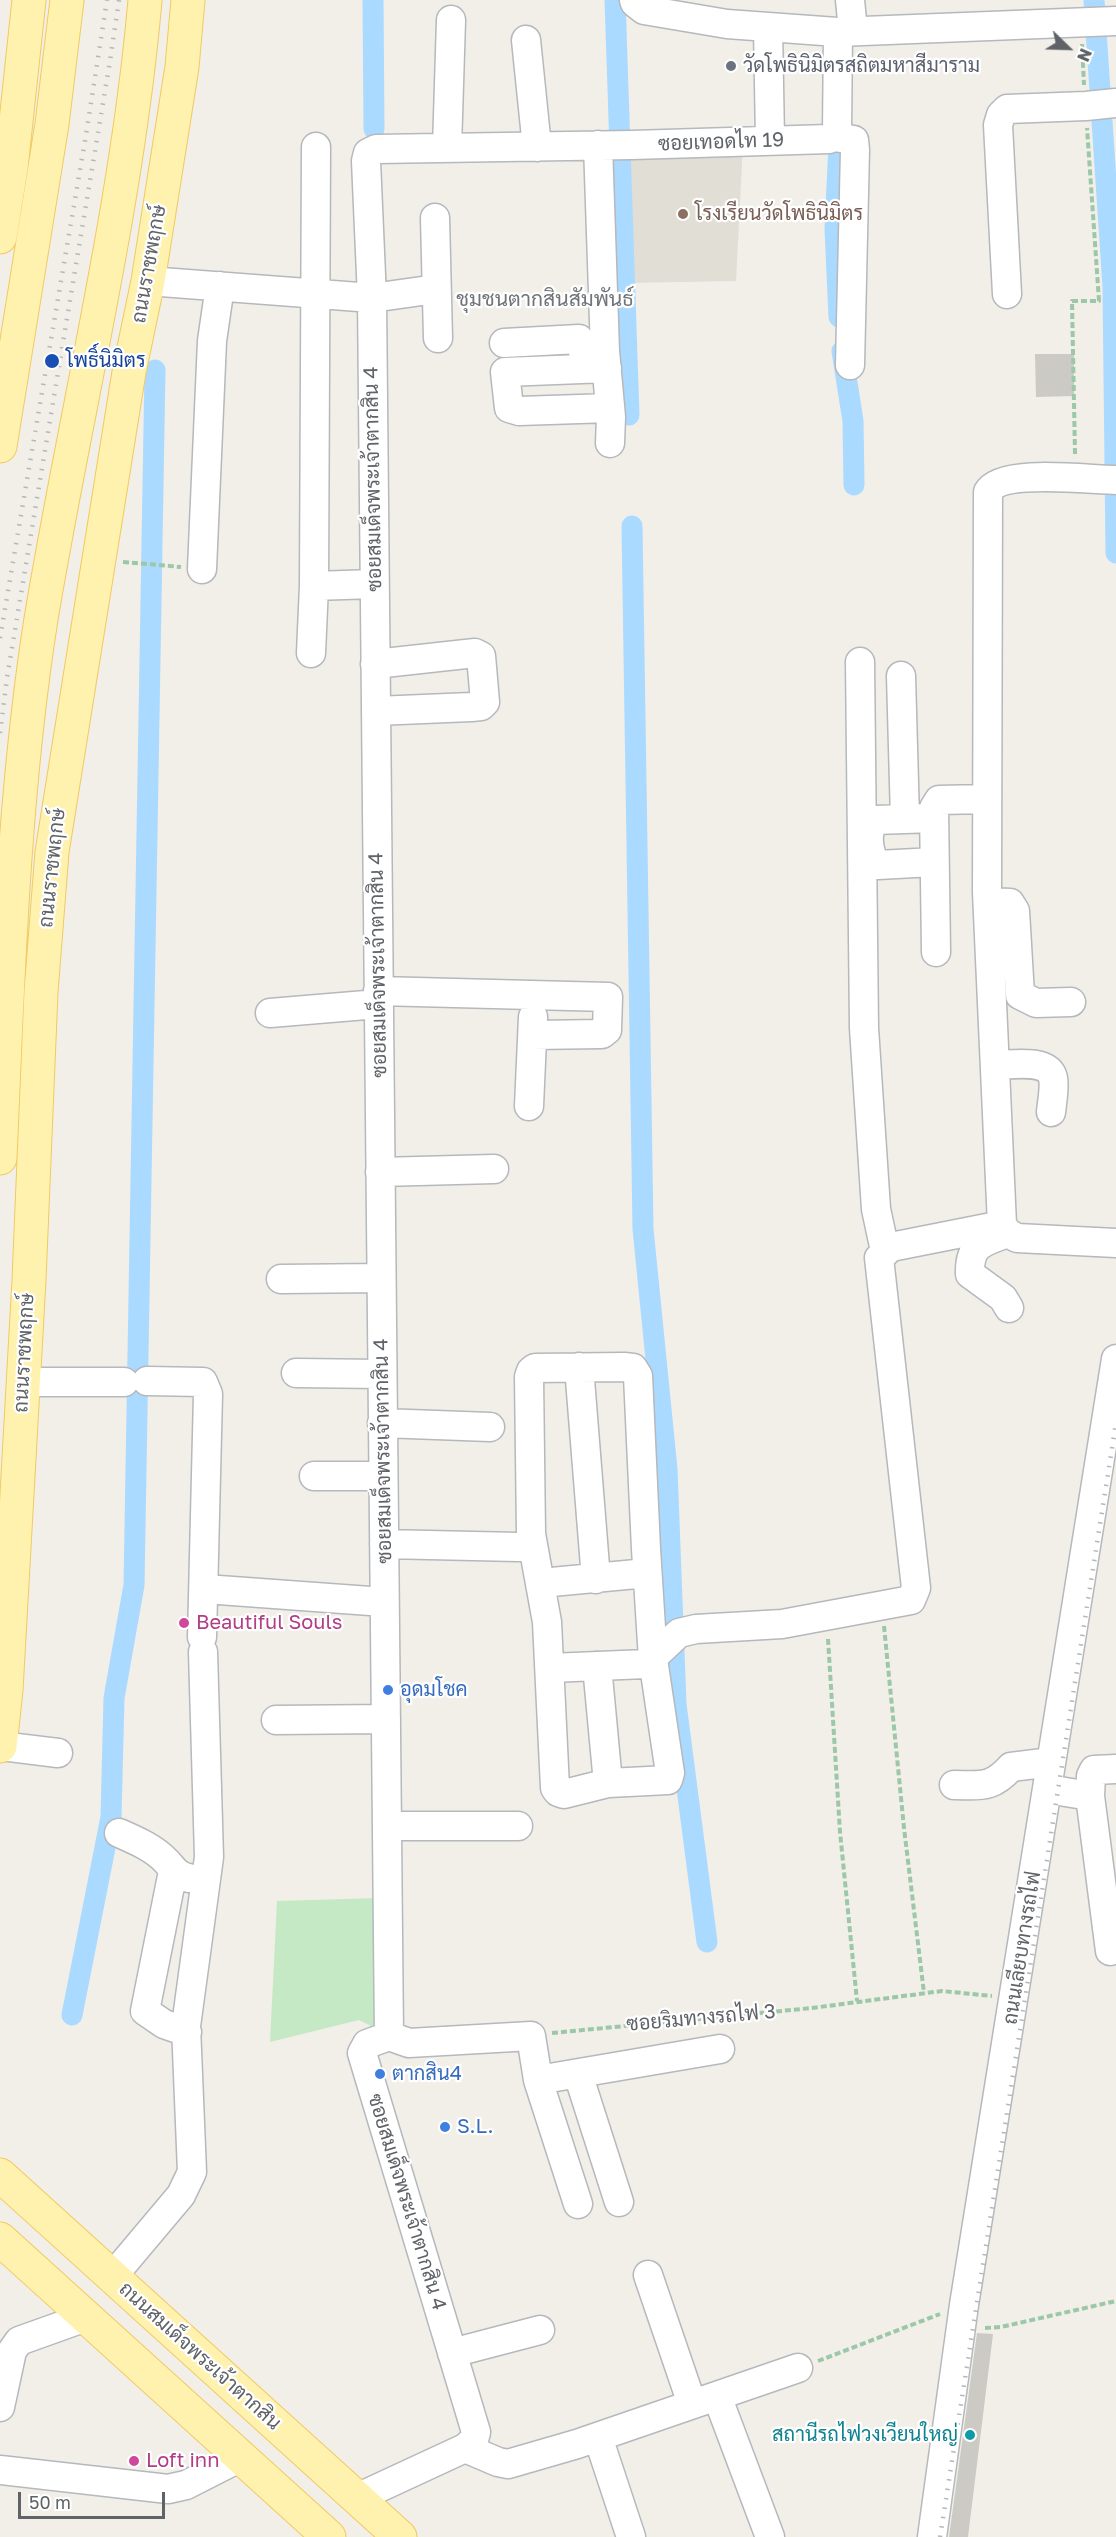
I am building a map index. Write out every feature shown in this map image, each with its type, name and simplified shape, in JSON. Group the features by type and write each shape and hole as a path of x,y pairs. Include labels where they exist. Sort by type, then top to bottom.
{"main road":[{"path":"0,237 11,168 29,0"},
{"path":"0,446 52,124 67,0"},
{"name":"ถนนราชพฤกษ์","path":"0,1158 9,944 23,761 41,621 101,296 139,63 145,0"},
{"name":"ถนนราชพฤกษ์","path":"0,1746 22,1382 45,920 64,768 129,372 148,281 182,67 188,0"},
{"path":"64,768 101,296"},
{"path":"0,399 18,338"},
{"name":"ถนนสมเด็จพระเจ้าตากสิน","path":"0,2175 400,2537"},
{"path":"0,2239 12,2259 86,2317 329,2537"}],"street":[{"path":"634,0 644,10 726,12 768,27 844,32 1100,22"},
{"path":"850,0 844,32 837,132 842,137 854,140 855,150 850,365"},
{"path":"447,148 451,20"},
{"path":"768,27 770,140"},
{"path":"526,40 537,147"},
{"path":"1007,294 998,125 1001,115 1007,109 1104,104"},
{"name":"ซอยเทอดไท 19","path":"372,298 366,161 368,153 376,149 537,147 842,137"},
{"path":"596,368 613,145"},
{"path":"311,653 314,586 316,147"},
{"path":"435,218 438,338"},
{"path":"148,281 372,298 436,289"},
{"path":"202,569 213,341 220,286"},
{"name":"ซอยสมเด็จพระเจ้าตากสิน 4","path":"372,298 389,2036 367,2044 362,2053 476,2432 474,2440 465,2448"},
{"path":"610,408 519,411 509,408 504,335 579,339 596,368 610,408 610,443"},
{"path":"505,372 596,368"},
{"path":"1005,1229 988,902 988,492 998,482 1015,477 1098,479"},
{"path":"314,586 374,584"},
{"path":"375,664 475,653 481,656 485,702 481,706 471,707 376,711"},
{"path":"860,662 864,1028 876,1209 885,1251"},
{"path":"900,676 905,819"},
{"path":"936,952 934,808 939,800 987,798"},
{"path":"934,818 875,820 871,824 869,837 872,858 878,865 934,862"},
{"path":"988,902 1010,903 1015,911 1020,995 1036,1003 1071,1002"},
{"path":"529,1106 533,994"},
{"path":"270,1013 378,997 533,994 608,997 607,1030 602,1034 533,1035"},
{"path":"995,1065 1040,1065 1049,1070 1053,1078 1051,1112"},
{"path":"380,1172 494,1170"},
{"path":"1005,1229 980,1244 970,1258 970,1274 1003,1298 1009,1308"},
{"path":"550,1668 646,1664 667,1645 696,1629 782,1624 826,1618 911,1600 916,1588 879,1258 891,1247 1005,1229 1017,1238 1116,1243"},
{"path":"281,1279 381,1278"},
{"name":"ถนนเลียบทางรถไฟ","path":"932,2537 962,2318 1116,1359"},
{"path":"579,1367 596,1579"},
{"path":"536,1368 633,1368 638,1376 647,1573 667,1645 668,1780 608,1783 564,1794 555,1788 547,1622 533,1545 529,1377 536,1368"},
{"path":"296,1373 382,1374"},
{"path":"22,1382 203,1382 208,1394 202,1644 209,1857 187,2032 192,2172 181,2195 112,2277"},
{"path":"382,1423 490,1427"},
{"path":"314,1476 383,1476"},
{"path":"384,1544 518,1547 533,1545"},
{"path":"541,1583 647,1573"},
{"path":"205,1588 384,1602"},
{"path":"597,1666 608,1783"},
{"path":"276,1720 386,1719"},
{"path":"0,1746 58,1753"},
{"path":"954,1785 988,1785 1000,1779 1011,1767 1049,1776 1090,1796"},
{"path":"1110,1951 1090,1796 1091,1776 1094,1770 1116,1770"},
{"path":"387,1826 518,1826"},
{"path":"119,1833 141,1843 183,1877 207,1880"},
{"path":"173,1871 145,2011 164,2024 187,2032"},
{"path":"389,2036 409,2043 531,2036 538,2080 578,2204"},
{"path":"538,2080 720,2049"},
{"path":"578,2074 620,2202"},
{"path":"648,2275 770,2537"},
{"path":"0,2407 12,2351 19,2340 86,2317"},
{"path":"452,2354 540,2330"},
{"path":"357,2498 465,2448 498,2462 508,2463 598,2437 798,2368"},
{"path":"598,2437 631,2537"},
{"path":"0,2470 168,2489 186,2485 241,2457"}],"path":[{"path":"1098,479 1072,301 1099,301 1104,104 1100,22"},
{"path":"121,562 160,566"},
{"path":"882,1605 904,1828 924,1993"},
{"path":"826,1618 840,1832 857,2001"},
{"name":"ซอยริมทางรถไฟ 3","path":"531,2036 592,2028 812,2008 942,1991 1014,1998"},
{"path":"798,2368 962,2318 1001,2327 1116,2301"}],"shaded area":[{"name":"โรงเรียนวัดโพธินิมิตร","path":"743,145 736,281 627,283 626,148"}],"green space":[{"path":"380,1898 381,2031 359,2020 270,2042 277,1901"}],"building":[{"path":"1035,354 1074,354 1074,396 1036,397"},
{"name":"สถานีรถไฟวงเวียนใหญ่","path":"977,2333 993,2334 968,2537 949,2537"}],"waterway":[{"path":"373,0 374,129"},
{"path":"615,0 629,415"},
{"path":"1094,0 1113,287 1116,553"},
{"path":"839,317 835,229 840,123"},
{"path":"842,351 853,421 854,485"},
{"path":"72,2015 111,1817 114,1698 134,1585 155,370"},
{"path":"632,526 643,1229 667,1469 676,1704 707,1942"}],"railway":[{"path":"0,638 107,0"},
{"path":"0,733 7,678 119,0"},
{"path":"940,2537 1116,1423"}],"place":[{"name":"วัดโพธินิมิตรสถิตมหาสีมาราม","path":"731,66"},
{"name":"โรงเรียนวัดโพธินิมิตร","path":"683,214"},
{"name":"โพธิ์นิมิตร","path":"52,361"},
{"name":"Beautiful Souls","path":"184,1623"},
{"name":"อุดมโชค","path":"388,1690"},
{"name":"ตากสิน4","path":"380,2074"},
{"name":"S.L.","path":"445,2127"},
{"name":"สถานีรถไฟวงเวียนใหญ่","path":"970,2435"},
{"name":"Loft inn","path":"134,2461"}],"district":[{"name":"ชุมชนตากสินสัมพันธ์","path":"545,299"}]}
